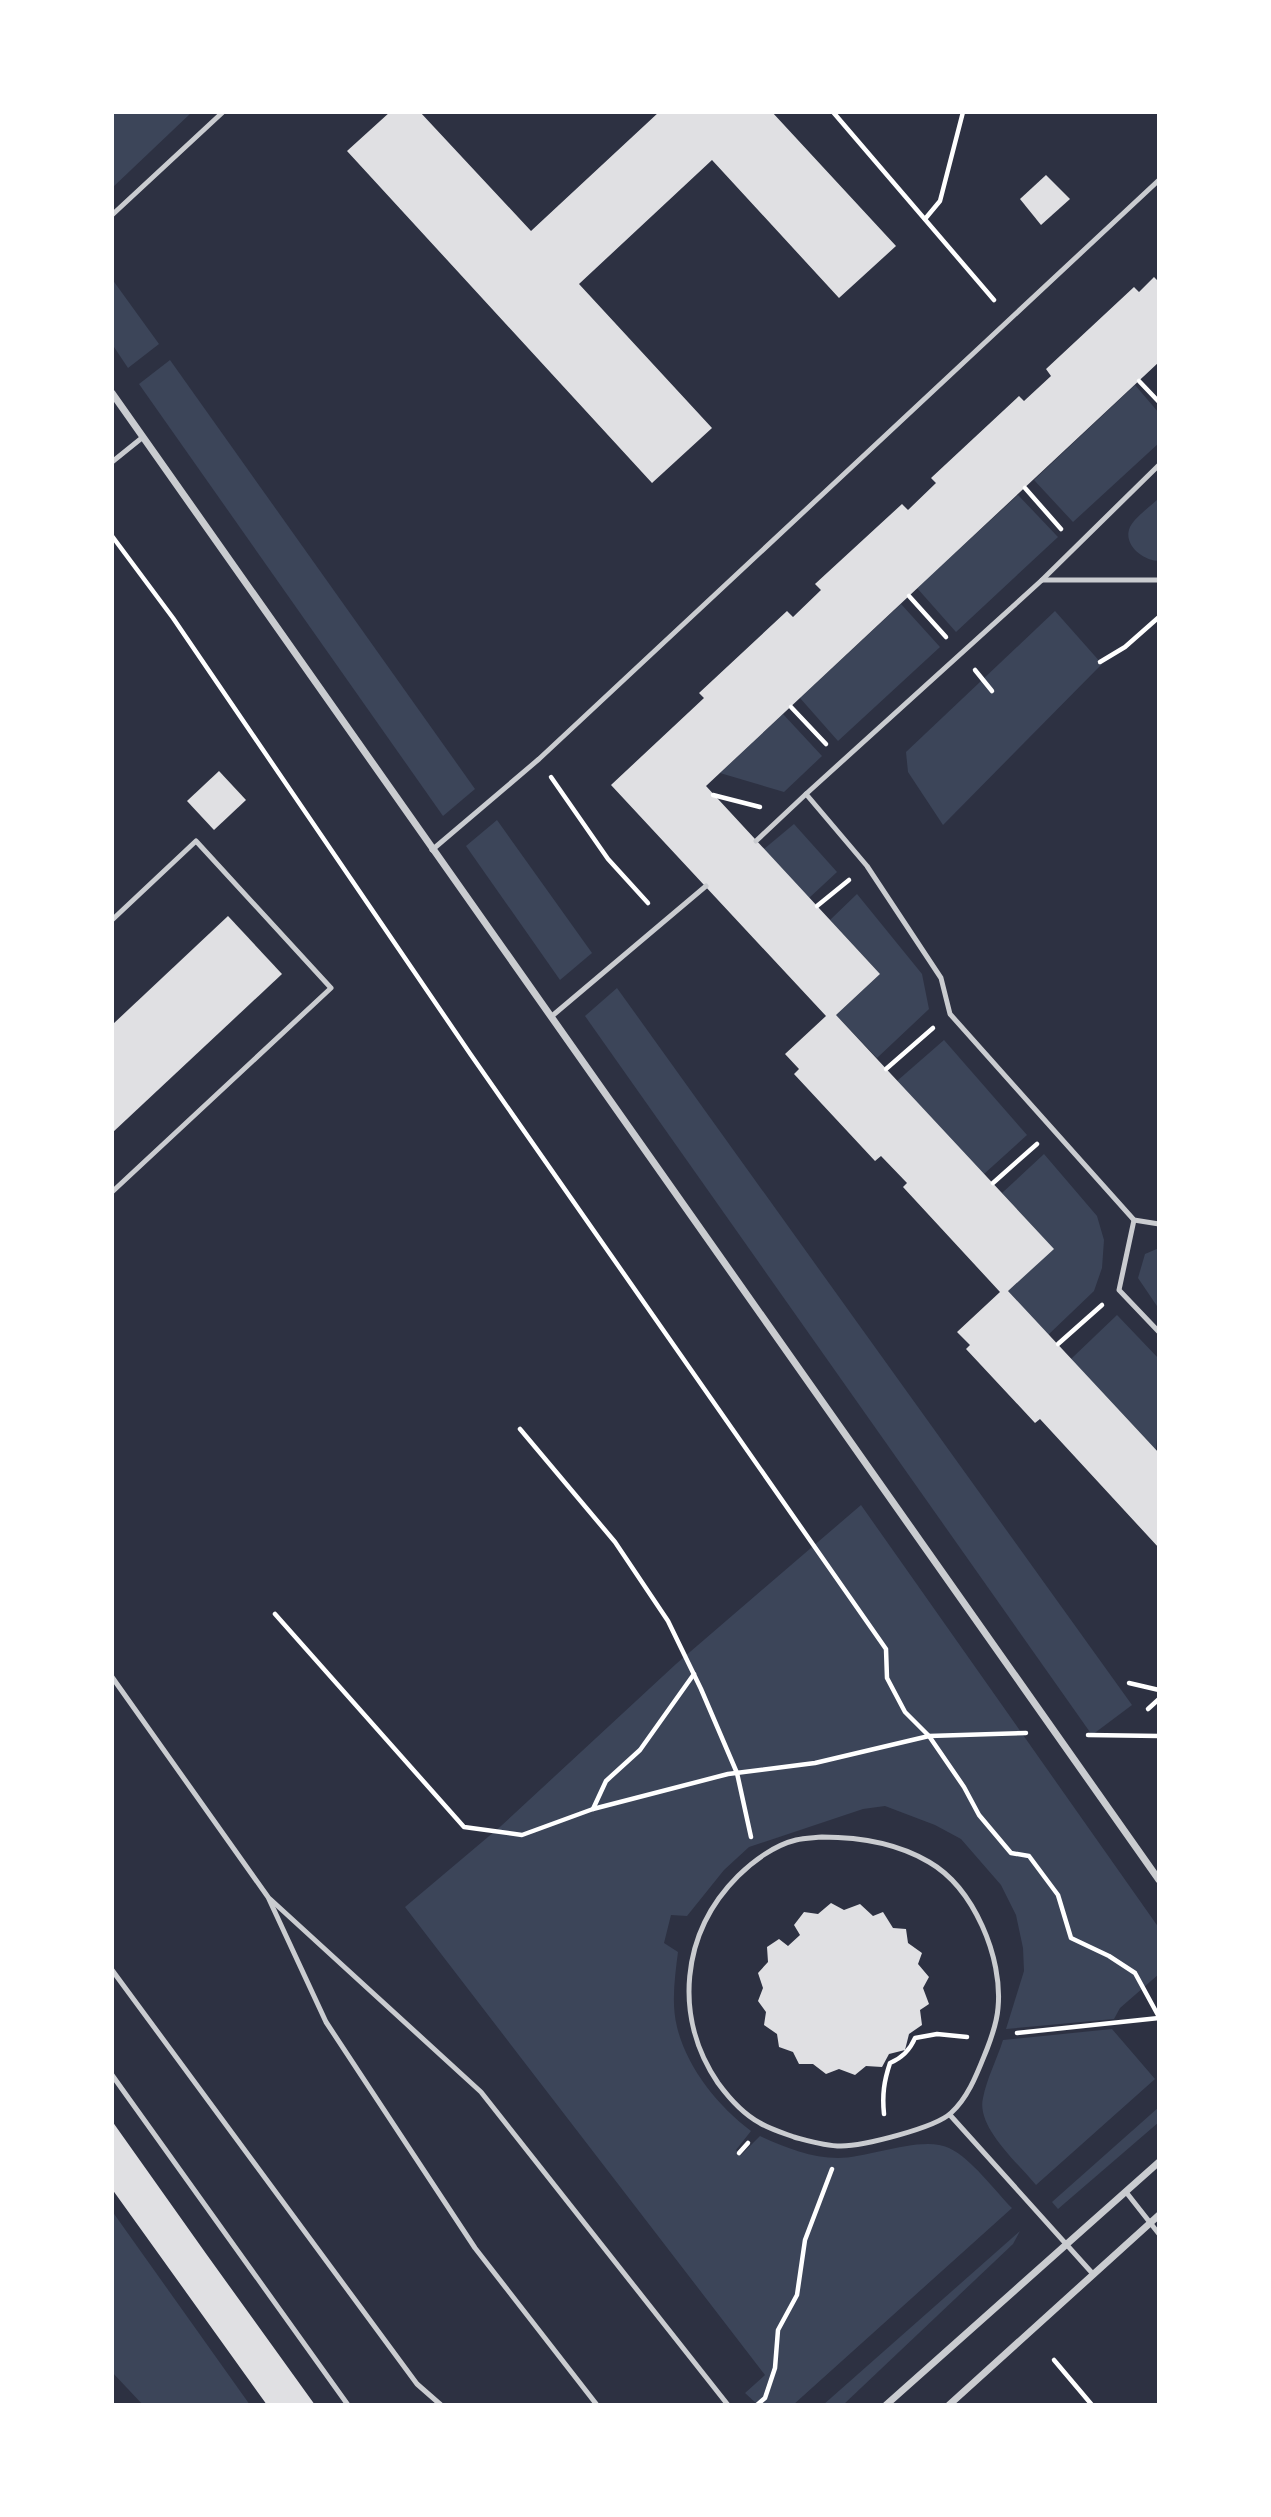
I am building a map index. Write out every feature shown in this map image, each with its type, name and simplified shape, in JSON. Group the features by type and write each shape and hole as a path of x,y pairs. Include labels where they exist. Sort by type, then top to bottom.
{"street":[{"path":"112,393 1159,1880"},
{"path":"887,2405 1159,2161"},
{"path":"950,2405 1159,2215"}],"lane":[{"path":"112,215 223,112"},
{"path":"432,850 539,759 1159,180"},
{"path":"112,462 143,437"},
{"path":"756,841 1042,580 1159,465"},
{"path":"1042,580 1159,580"},
{"path":"806,794 867,866 941,978 950,1014 1133,1220 1159,1224"},
{"path":"112,920 196,841 331,988 112,1192"},
{"path":"552,1016 706,887"},
{"path":"1133,1220 1119,1290 1159,1332"},
{"path":"112,1677 268,1897 326,2022 475,2248 597,2405"},
{"path":"846,1837 872,1841 912,1854 947,1876 984,1928 998,1983 998,2009 992,2036 980,2067 950,2115 910,2132 842,2146 802,2139 759,2123 741,2110 708,2068 690,2019 691,1965 699,1936 711,1909 746,1868 775,1848 795,1840 846,1837"},
{"path":"268,1897 481,2092 729,2405"},
{"path":"112,1970 417,2384 441,2405"},
{"path":"112,2075 348,2405"},
{"path":"950,2115 1093,2274"},
{"path":"1126,2192 1159,2234"}],"path":[{"path":"833,112 1009,318"},
{"path":"925,219 940,201 962,112"},
{"path":"1139,381 1159,402"},
{"path":"1024,488 1077,547"},
{"path":"112,536 173,618 471,1055 886,1649 887,1678 905,1712 929,1736 996,1837 1011,1853 1029,1856 1058,1895 1071,1938 1100,1951 1135,1972 1159,2017 974,2038 937,2034 915,2038 912,2047 890,2063 882,2098 885,2120"},
{"path":"1100,662 1125,647 1159,617"},
{"path":"791,707 842,760"},
{"path":"550,776 608,859 650,905"},
{"path":"713,795 772,810 780,817"},
{"path":"817,906 867,866"},
{"path":"886,1069 950,1014"},
{"path":"993,1184 1052,1131"},
{"path":"1058,1344 1119,1290"},
{"path":"520,1429 615,1542 668,1621 737,1773 751,1838"},
{"path":"275,1614 464,1827 522,1835 593,1809 737,1773 815,1763 929,1736 1022,1733 1159,1736"},
{"path":"593,1809 606,1781 640,1750 694,1674"},
{"path":"1129,1683 1159,1690"},
{"path":"1148,1709 1159,1699"},
{"path":"757,2405 765,2398 775,2368 778,2330 797,2295 804,2240 842,2146"},
{"path":"1054,2360 1092,2405"}],"shaded area":[{"path":"112,112 192,112 112,188"},
{"path":"112,279 159,344 128,368 112,344"},
{"path":"170,360 475,789 443,816 139,384"},
{"path":"1135,385 1159,413 1159,443 1073,522 1034,480"},
{"path":"1018,495 1058,537 956,632 917,588"},
{"path":"1159,498 1159,561 1136,551 1128,534 1136,519"},
{"path":"901,604 940,647 838,741 800,698"},
{"path":"1055,611 1102,664 943,825 908,772 906,752"},
{"path":"783,714 822,756 784,792 720,773"},
{"path":"497,820 592,953 560,980 466,846"},
{"path":"794,824 837,872 809,898 764,849"},
{"path":"857,894 922,974 929,1009 877,1058 836,1015 880,974 830,920"},
{"path":"617,988 1132,1705 1092,1735 585,1016"},
{"path":"944,1040 1027,1135 984,1174 897,1081"},
{"path":"1044,1154 1097,1216 1104,1240 1102,1268 1094,1291 1048,1335 1008,1291 1053,1249 1002,1193"},
{"path":"1159,1248 1159,1309 1138,1278 1145,1254"},
{"path":"1117,1315 1159,1359 1156,1450 1071,1359"},
{"path":"861,1505 1159,1928 1159,1974 1120,2008 1114,2019 1006,2029 1024,1971 1023,1948 1016,1915 1001,1885 961,1839 935,1825 885,1806 863,1809 749,1847 724,1870 687,1916 671,1915 664,1943 678,1952 674,1999 677,2027 688,2057 705,2085 727,2110 751,2131 736,2150 741,2155 760,2136 798,2151 828,2158 851,2157 910,2145 938,2145 949,2148 966,2159 1012,2208 793,2405 758,2405 745,2393 765,2375 405,1907 501,1826 676,1664"},
{"path":"1112,2029 1155,2079 1036,2185 1000,2144 986,2121 983,2109 985,2091 1003,2040"},
{"path":"1159,2107 1159,2122 1058,2209 1052,2202"},
{"path":"112,2211 250,2405 143,2405 112,2372"},
{"path":"1020,2231 1013,2244 843,2405 823,2405"}],"building":[{"path":"390,112 420,112 531,231 659,112 772,112 896,246 839,298 712,160 579,284 712,428 652,483 347,151"},
{"path":"1046,175 1070,199 1041,225 1020,199"},
{"path":"1154,277 1159,282 1159,362 706,786 880,974 836,1015 1054,1249 1008,1291 1159,1453 1159,1548 1040,1419 1035,1423 966,1349 970,1345 957,1332 1000,1292 903,1187 907,1183 881,1156 875,1161 794,1074 799,1069 785,1054 826,1016 611,785 704,698 699,693 787,611 793,617 821,590 815,584 902,504 908,510 936,483 931,478 1019,396 1024,401 1051,376 1046,369 1134,287 1139,292"},
{"path":"219,771 246,800 214,830 187,801"},
{"path":"228,916 282,974 112,1133 112,1025"},
{"path":"831,1903 844,1910 860,1904 873,1916 883,1912 893,1928 906,1929 908,1943 922,1953 918,1964 929,1977 923,1988 929,2004 920,2010 922,2025 909,2034 905,2050 889,2054 882,2067 866,2066 855,2075 839,2069 826,2074 813,2064 799,2064 793,2052 779,2047 777,2034 764,2025 766,2012 758,2001 763,1988 758,1973 768,1962 767,1947 779,1939 788,1946 800,1935 794,1925 804,1912 818,1914"},
{"path":"112,2121 315,2405 267,2405 112,2189"}]}
